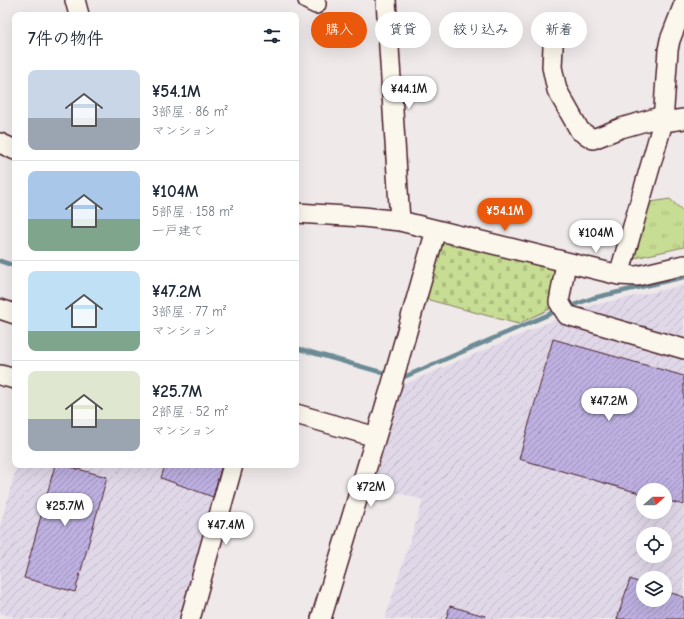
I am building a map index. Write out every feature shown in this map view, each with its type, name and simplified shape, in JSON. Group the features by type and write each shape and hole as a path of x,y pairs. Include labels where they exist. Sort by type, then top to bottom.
{"street":[{"path":"75,0 78,12"},
{"path":"386,0 400,221"},
{"path":"619,275 663,119 668,50 670,40 684,4"},
{"path":"553,48 552,67 557,90 580,131 593,139 621,128 663,119 684,119"},
{"path":"0,143 12,149"},
{"path":"299,213 400,221 619,275 637,276 684,265"},
{"path":"321,619 436,230"},
{"path":"566,263 562,307 567,315 684,349"},
{"path":"0,309 12,313"},
{"path":"0,375 12,378"},
{"path":"299,415 376,437"},
{"path":"190,619 232,468"}],"shaded area":[{"path":"684,285 684,339 576,309"},
{"path":"559,318 684,357 684,619 385,619 423,500 367,484 398,387"},
{"path":"16,468 220,468 180,619 20,619 0,613 0,526"}],"green space":[{"path":"670,199 684,212 684,247 635,258 629,255 645,203"},
{"path":"446,240 561,270 554,307 518,324 422,298 439,244"}],"building":[{"path":"553,339 684,376 684,505 672,502 672,483 636,483 636,492 519,459"},
{"path":"54,468 74,468 107,477 75,592 24,578"},
{"path":"164,468 221,468 213,497 161,478"},
{"path":"630,579 636,581 636,607 672,607 672,593 684,597 684,619 617,619"},
{"path":"450,606 485,616 484,619 446,619"}],"waterway":[{"path":"0,261 12,265"},
{"path":"568,307 593,298 684,277"},
{"path":"398,376 404,377 559,310"},
{"path":"299,349 391,375"}]}
